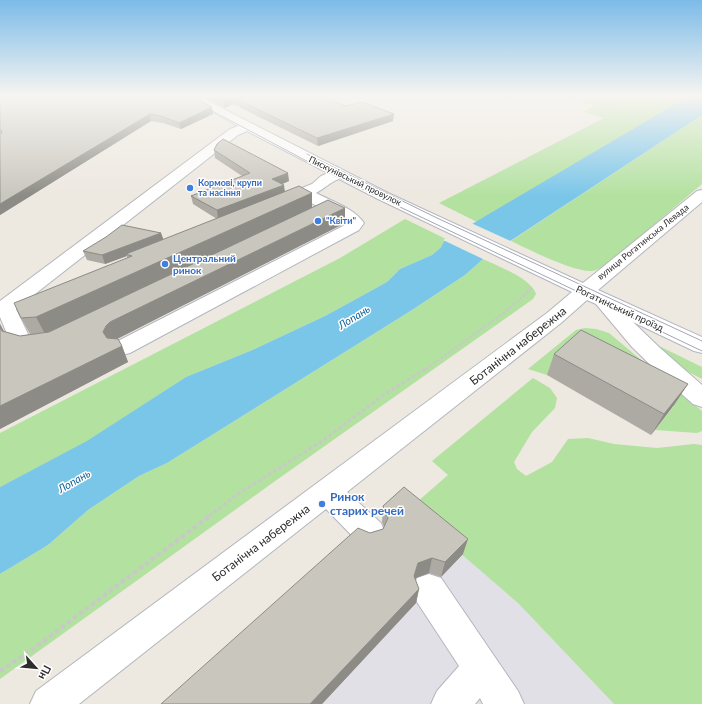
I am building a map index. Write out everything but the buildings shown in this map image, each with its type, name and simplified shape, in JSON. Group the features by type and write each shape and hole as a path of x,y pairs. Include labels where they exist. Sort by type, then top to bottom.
{"street":[{"path":"3,313 228,136 239,130"},
{"name":"Пискунівський провулок","path":"254,130 339,174 434,220 537,277"},
{"path":"266,207 317,186 326,179 339,174"},
{"path":"122,348 353,227 356,223 354,220 303,192"},
{"name":"вулиця Рогатинська Левада","path":"593,296 702,194"},
{"path":"309,217 330,207"},
{"name":"Рогатинський проїзд","path":"537,277 593,296 702,346"},
{"path":"593,296 668,370 702,398"},
{"name":"Ботанічна набережна","path":"49,704 554,318 593,296"},
{"path":"3,313 45,297"},
{"path":"3,313 20,341 29,344 49,342 62,336"},
{"path":"328,492 370,533"},
{"path":"428,590 505,704"},
{"path":"450,704 481,669"}],"path":[{"path":"0,671 33,649 238,494 322,441 385,394 420,374 505,312 528,292 537,277"}],"shaded area":[{"path":"402,503 463,554 518,603 614,704 182,704"}],"green space":[{"path":"581,130 632,130 477,222 439,203"},
{"path":"679,130 702,130 702,184 604,266 592,271 574,268 552,260 511,241"},
{"path":"405,219 448,240 432,255 400,269 387,282 325,316 250,351 186,377 87,442 0,487 0,433 340,258"},
{"path":"483,259 513,273 528,283 536,294 533,299 278,479 0,679 0,574 48,545 88,510 139,476 167,463 412,310 465,275"},
{"path":"585,328 596,329 609,333 702,411 702,431 697,433 655,430 674,406 573,351 547,375 528,369 576,330"},
{"path":"653,343 702,367 702,379 677,366"},
{"path":"533,378 550,388 557,398 555,408 532,432 514,462 517,469 526,476 552,462 568,439 588,438 614,444 657,448 694,444 702,445 702,704 614,704 518,603 409,509 448,475 432,461"}],"water":[{"name":"Лопань","path":"631,130 679,130 483,259 465,275 412,310 167,463 139,476 88,510 48,545 0,574 0,487 87,441 186,377 250,351 325,316 387,282 400,269 432,255 441,247 445,240"}],"pier":[{"path":"471,223 513,242 485,260 443,240"}],"tram line":[{"path":"248,130 335,176 702,351"},
{"path":"307,154 437,218 702,341"}],"place":[{"name":"Кормові, крупи та насіння","path":"190,188"},
{"name":"\"Квіти\"","path":"318,221"},
{"name":"Центральний ринок","path":"165,264"},
{"name":"Ринок старих речей","path":"322,504"}]}
